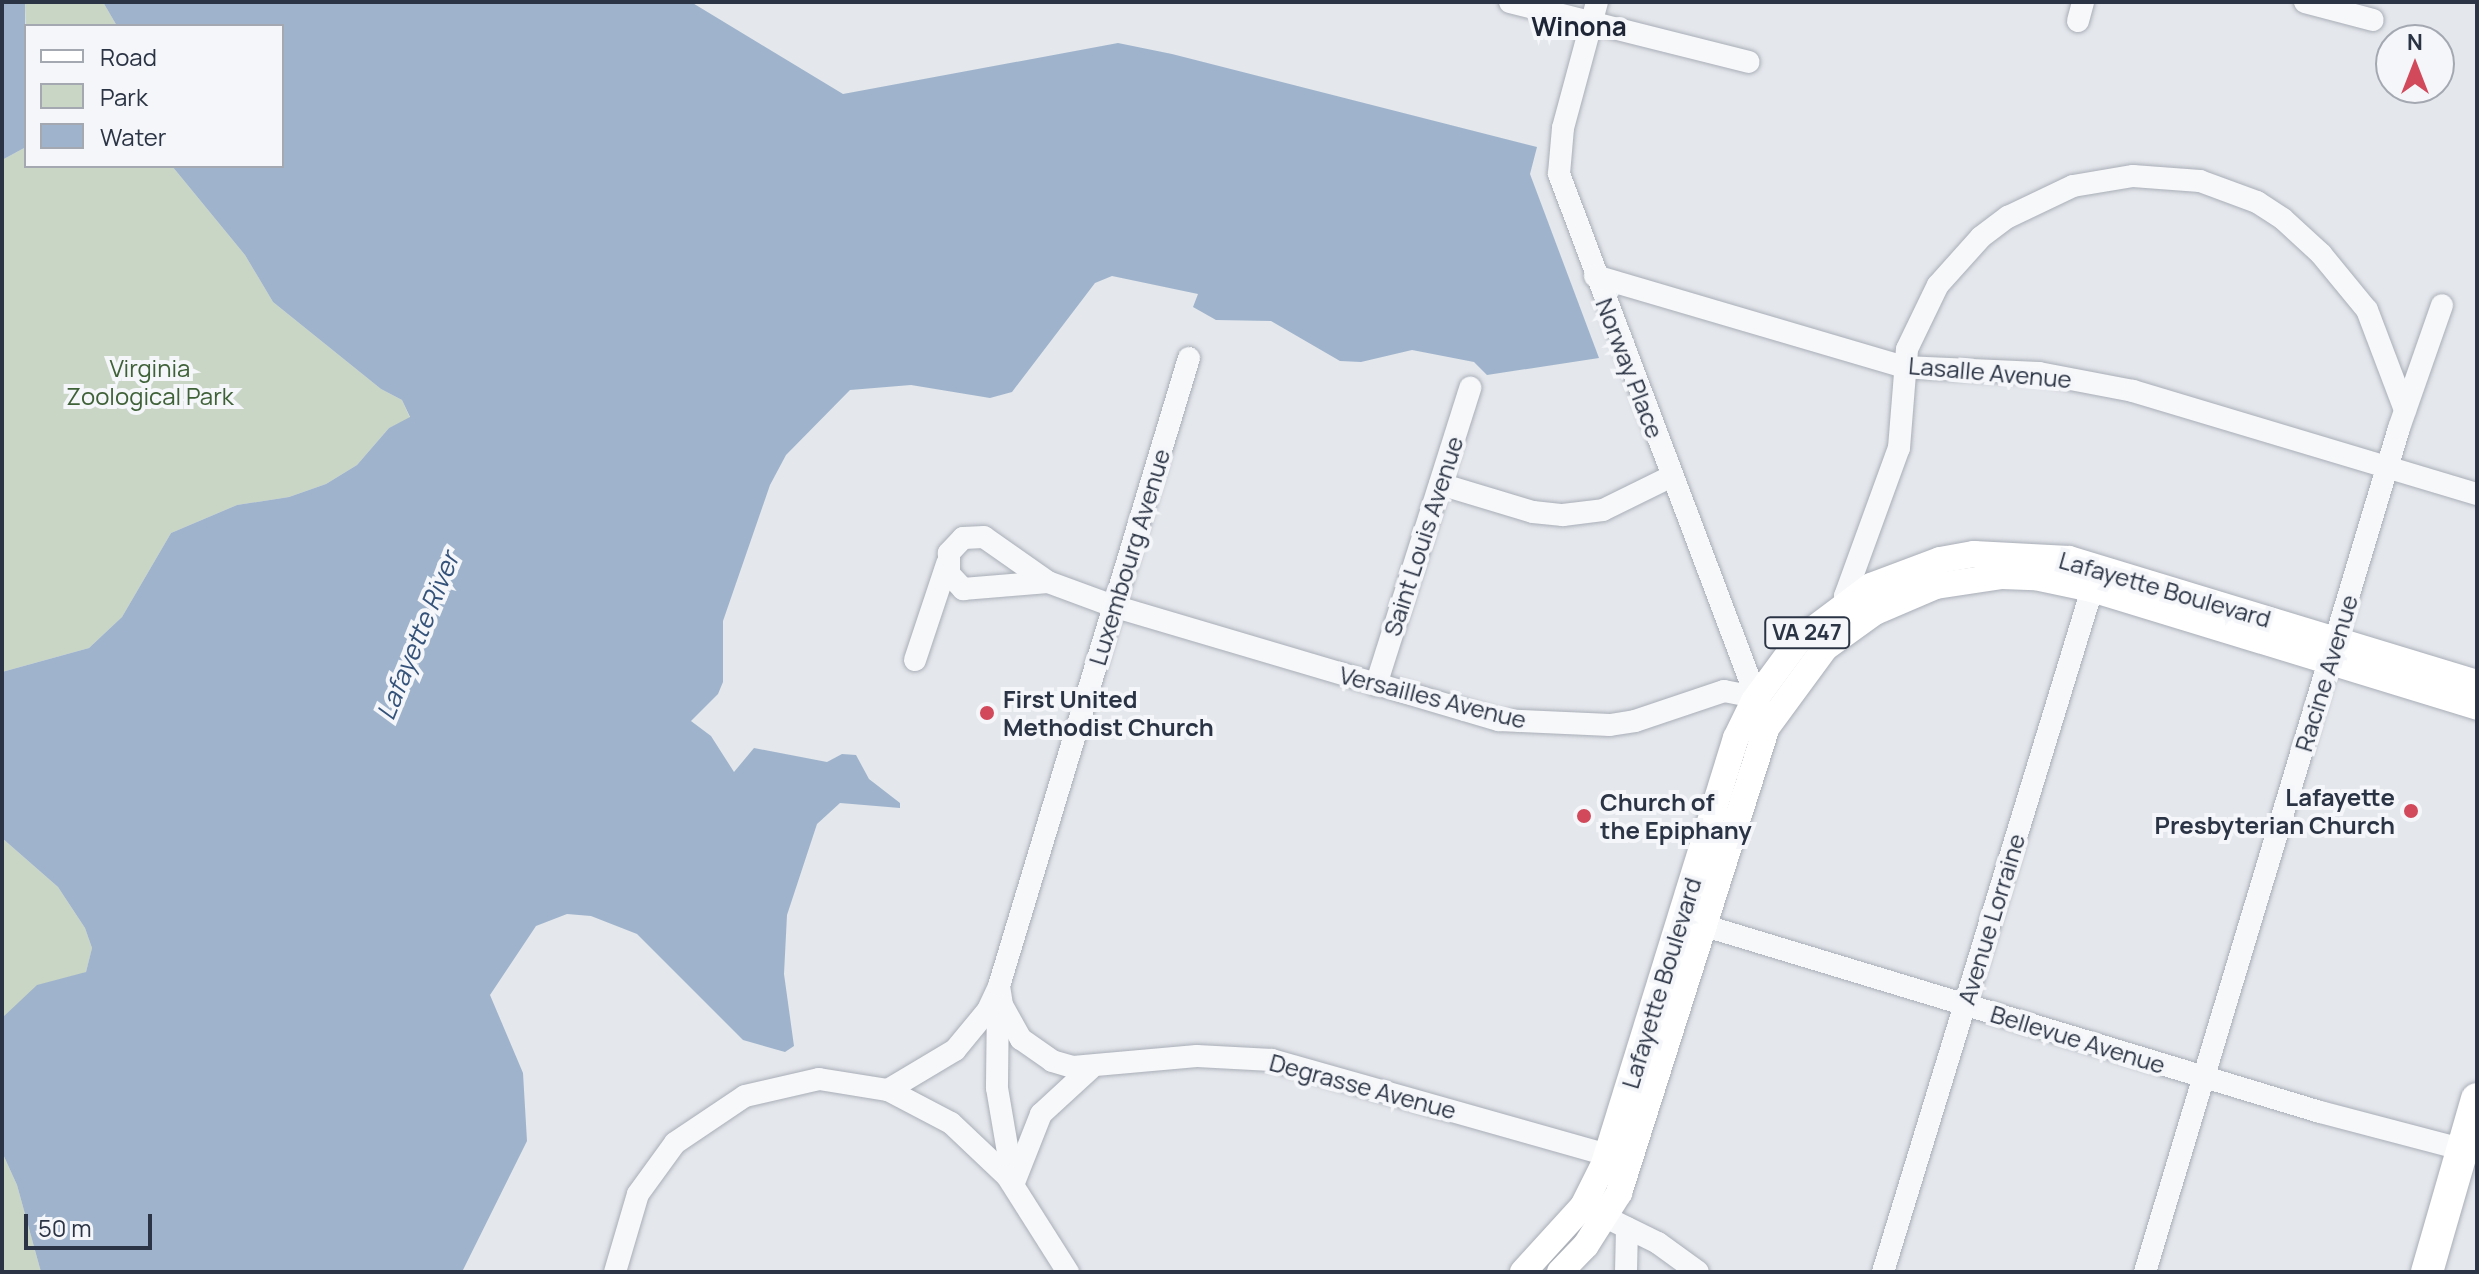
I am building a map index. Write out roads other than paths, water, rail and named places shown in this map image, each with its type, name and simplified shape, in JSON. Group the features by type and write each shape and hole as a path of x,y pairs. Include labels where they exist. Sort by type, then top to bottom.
{"highway":[{"path":"2427,1272 2469,1151 2477,1099"}],"main road":[{"name":"Lafayette Boulevard","path":"1560,1272 1605,1217 1619,1158 1692,921 1736,738 1756,697 1799,640 1847,616 1902,572 1974,554 2029,553 2096,578 2333,651 2477,707"},
{"name":"Lafayette Boulevard","path":"1692,921 1767,727 1801,674 1847,616"},
{"name":"Lafayette Boulevard","path":"2333,651 2477,683"},
{"name":"Lafayette Boulevard","path":"1523,1272 1605,1217"}],"street":[{"path":"1510,2 1595,13 1749,62"},
{"path":"2305,2 2373,20"},
{"name":"Norway Place","path":"1595,13 1558,162 1567,204 1767,727"},
{"path":"1847,616 1899,448 1904,367 1915,330 1938,285 1958,260 2008,217 2036,201 2098,179 2167,176 2200,181 2257,202 2321,254 2367,310 2405,410"},
{"name":"Lasalle Avenue","path":"1595,276 1904,367 1989,369 2081,379 2477,494"},
{"name":"Racine Avenue","path":"2145,1272 2387,467 2442,305"},
{"name":"Luxembourg Avenue","path":"888,1090 955,1050 981,1020 999,986 1189,358"},
{"name":"Saint Louis Avenue","path":"1376,685 1470,388"},
{"path":"1440,484 1533,512 1563,515 1603,510 1672,476"},
{"path":"915,660 947,564 963,538 984,537 1048,582"},
{"path":"947,564 955,583 973,592 1048,582"},
{"name":"Avenue Lorraine","path":"1883,1272 2096,578"},
{"name":"Versailles Avenue","path":"1048,582 1113,606 1499,720 1567,726 1635,721 1724,691 1756,697"},
{"name":"Bellevue Avenue","path":"1692,921 2205,1078 2469,1151"},
{"name":"Luxembourg Avenue","path":"999,986 997,1088 1014,1187"},
{"name":"Degrasse Avenue","path":"999,986 1002,1005 1021,1039 1052,1061 1090,1069 1197,1056 1272,1060 1619,1158"},
{"path":"1014,1187 1019,1161 1041,1114 1090,1069"},
{"path":"615,1272 638,1194 668,1152 697,1124 745,1096 792,1082 846,1081 888,1090 951,1123 1014,1187 1068,1272"},
{"path":"1605,1217 1626,1272"},
{"path":"1605,1217 1698,1272"}],"water":[{"path":"2,2 25,2 24,148 2,160"},
{"name":"Lafayette River","path":"103,2 691,2 843,94 1118,43 1172,54 1537,147 1530,174 1599,358 1487,375 1474,362 1412,350 1361,362 1340,361 1271,321 1216,320 1193,307 1198,294 1112,276 1095,283 1012,392 990,398 911,385 850,390 786,455 770,485 723,621 723,682 718,694 691,721 711,736 734,772 754,748 827,762 842,754 856,755 869,779 900,803 900,808 840,803 817,824 787,915 784,974 794,1046 785,1052 743,1040 637,934 591,916 567,914 536,926 490,995 523,1073 527,1141 462,1272 41,1272 17,1185 2,1152 2,1018 37,985 86,972 92,948 85,928 58,887 2,838 2,672 89,648 122,617 171,533 237,505 289,497 326,484 357,465 389,428 410,417 402,400 381,389 273,302 245,255 174,168 284,168 284,24 116,24"}],"place":[{"name":"First United Methodist Church","path":"987,713"},
{"name":"Lafayette Presbyterian Church","path":"2411,811"},
{"name":"Church of the Epiphany","path":"1584,816"}],"district":[{"name":"Winona","path":"1579,27"}],"park label":[{"name":"Virginia Zoological Park","path":"150,382"}]}
